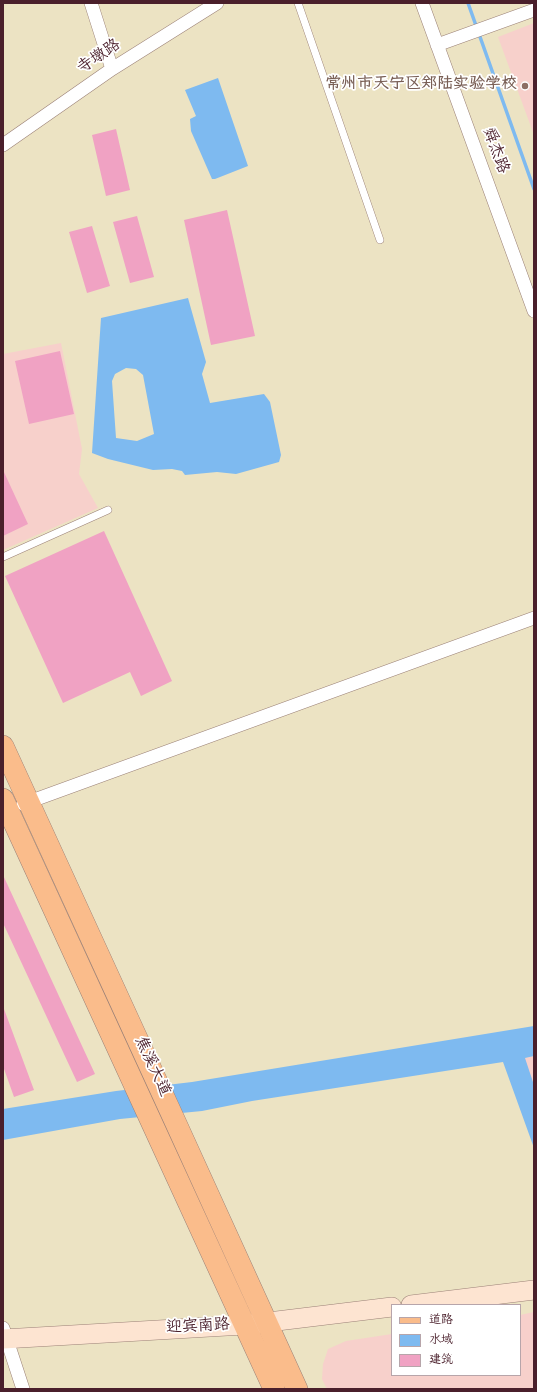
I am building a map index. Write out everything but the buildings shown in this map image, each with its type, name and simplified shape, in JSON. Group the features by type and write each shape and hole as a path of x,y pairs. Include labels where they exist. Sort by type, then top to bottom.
{"main road":[{"name":"焦溪大道","path":"3,746 156,1079 265,1322 297,1389"},
{"name":"焦溪大道","path":"6,804 274,1389"}],"street":[{"path":"92,3 112,70"},
{"name":"寺墩路","path":"3,145 112,70 218,3"},
{"name":"舜杰路","path":"422,3 534,311"},
{"path":"437,45 534,10"},
{"path":"6,804 29,801 534,618"},
{"path":"418,1304 534,1290"},
{"name":"迎宾南路","path":"4,1335 244,1325 391,1307"},
{"path":"4,1335 23,1389"}],"lane":[{"path":"298,3 380,240"},
{"path":"3,557 108,510"}],"shaded area":[{"name":"常州市天宁区郑陆实验学校","path":"534,23 534,135 498,37"},
{"path":"61,343 82,449 79,474 98,508 3,550 3,354"},
{"path":"534,1056 534,1085 524,1058"},
{"path":"534,1312 534,1389 327,1389 322,1379 323,1364 328,1349 346,1341 391,1334 391,1376 521,1376 521,1315"}],"water":[{"path":"218,78 248,166 212,179 191,131 190,119 196,116 185,90"},
{"path":"188,298 206,362 202,374 210,403 264,394 270,402 281,455 279,462 236,474 217,472 185,475 182,471 172,469 153,470 108,459 92,453 101,318","holes":["126,368 136,369 143,375 154,434 137,441 116,438 112,381 115,374"]},
{"path":"534,1026 534,1056 525,1058 534,1085 534,1148 503,1062 252,1101 202,1111 120,1119 3,1140 3,1109 116,1091 192,1082"}],"waterway":[{"path":"468,3 534,189"}],"place":[{"name":"常州市天宁区郑陆实验学校","path":"525,86"}]}
